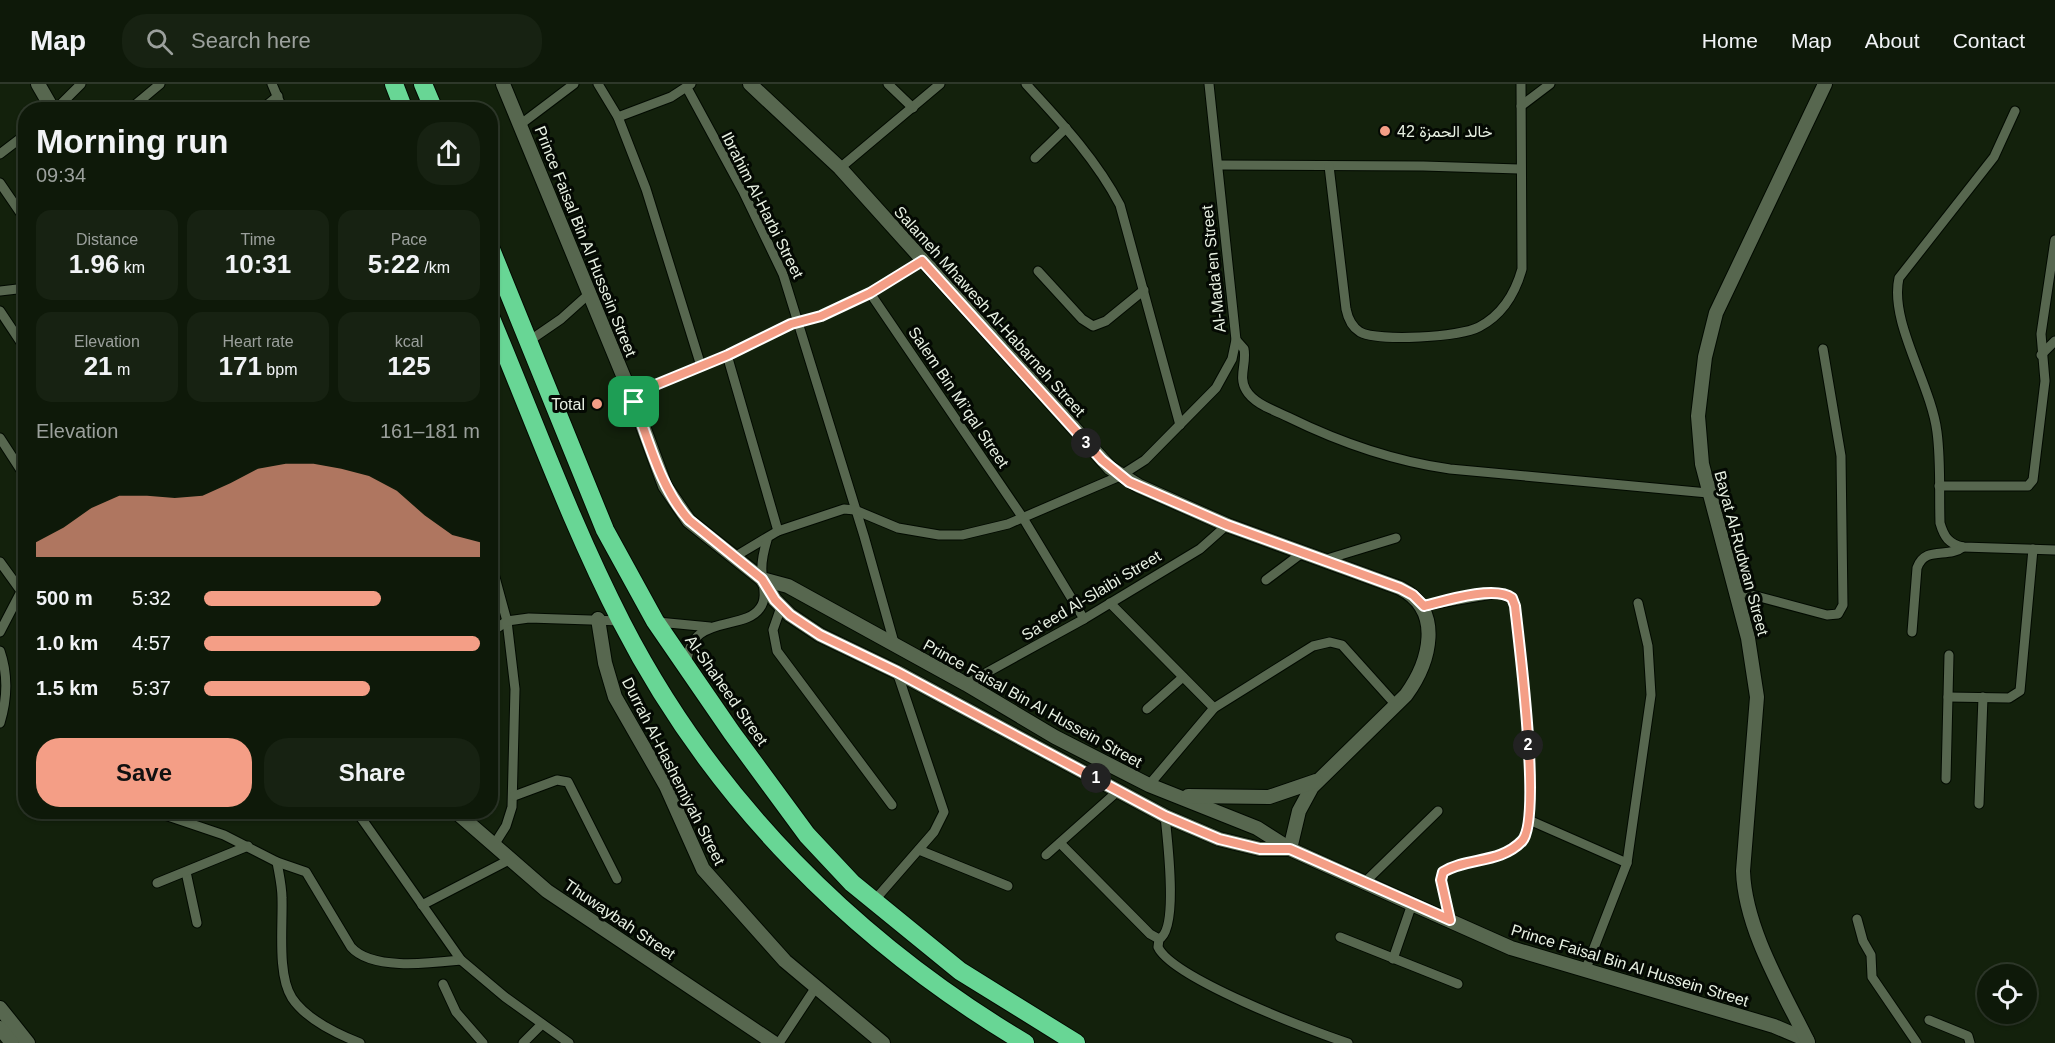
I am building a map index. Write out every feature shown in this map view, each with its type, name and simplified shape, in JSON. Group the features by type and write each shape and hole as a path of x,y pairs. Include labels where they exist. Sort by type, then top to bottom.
{"highway":[{"path":"394,84 401,102"},
{"path":"423,84 431,102"},
{"name":"Al-Shaheed Street","path":"498,266 605,530 655,621 807,835 829,861 873,902 960,971 1076,1043"},
{"path":"498,335 560,485 621,621 675,715 711,764 771,837 882,945 976,1013 1025,1043"}],"street":[{"path":"38,84 49,102"},
{"path":"62,102 81,84"},
{"path":"139,102 160,84"},
{"path":"272,84 280,102"},
{"name":"Prince Faisal Bin Al Hussein Street","path":"503,84 590,293 671,497 689,520 762,579 781,607 810,629 897,672 1165,816 1219,839 1260,849 1290,849"},
{"path":"521,124 574,84"},
{"path":"598,84 618,117 653,210 701,366"},
{"name":"Salameh Mhawesh Al-Habarneh Street","path":"750,84 840,168 1102,460 1120,476 1227,525 1400,588 1413,595 1424,606"},
{"path":"888,84 913,108"},
{"path":"840,168 940,84"},
{"path":"1026,84 1095,164 1120,205 1180,425"},
{"name":"Al-Mada’en Street","path":"855,510 898,528 950,535 989,529 1023,518 1120,476 1157,449 1216,388 1232,359 1236,340 1209,84"},
{"path":"1329,166 1349,321 1357,330 1368,334 1437,336 1455,335 1480,326 1495,316 1512,295 1523,260 1520,169 1521,84"},
{"path":"1521,105 1550,84"},
{"name":"Bayat Al-Rudwan Street","path":"1810,1042 1788,1002 1749,910 1743,886 1757,697 1737,591 1708,493 1700,450 1698,417 1705,357 1716,313 1825,84"},
{"path":"618,117 689,86"},
{"name":"Ibrahim Al-Harbi Street","path":"689,86 783,274 895,646"},
{"path":"271,102 278,96"},
{"path":"2015,111 1994,157 1899,278 1897,285 1899,311 1923,376 1937,431 1940,523 1944,535 1952,544 1963,547 2055,550"},
{"path":"1035,158 1066,128"},
{"path":"0,154 18,140"},
{"path":"1218,165 1520,169"},
{"path":"0,183 18,210"},
{"path":"0,203 10,199"},
{"path":"1939,486 2028,486 2031,483 2044,381 2041,334 2055,240"},
{"path":"631,395 728,355 799,321 821,316 870,293 922,261"},
{"path":"1038,272 1082,319 1093,326 1106,321 1144,290"},
{"path":"0,291 18,289"},
{"path":"529,341 561,319 590,293"},
{"name":"Salem Bin Mi’qal Street","path":"870,293 1023,518 1084,619"},
{"path":"0,311 18,339"},
{"path":"1236,340 1245,352 1242,382 1254,398 1312,429 1369,452 1410,464 1450,470 1708,493"},
{"path":"2041,355 2055,340"},
{"path":"1737,591 1827,615 1838,614 1843,605 1841,456 1823,349"},
{"path":"728,355 778,531"},
{"path":"2044,381 2055,387"},
{"path":"0,438 18,466"},
{"path":"736,556 767,540 778,531 832,511 855,510"},
{"name":"Sa’eed Al-Slaibi Street","path":"966,684 1084,619 1200,549 1227,525"},
{"path":"1324,560 1396,538"},
{"path":"687,668 690,648 695,639 712,627 757,612 764,599 762,563 767,540"},
{"path":"1912,632 1918,564 1929,554 1953,553 1963,547"},
{"path":"1948,696 2013,698 2020,692 2033,549"},
{"path":"1266,580 1302,553"},
{"path":"0,562 18,582"},
{"name":"Prince Faisal Bin Al Hussein Street","path":"762,579 788,586 966,684 1055,737 1149,786 1257,828 1290,849 1511,948 1762,1022 1810,1042"},
{"path":"494,845 508,820 514,796 515,689 507,621 498,588"},
{"path":"1290,849 1302,802 1318,780 1396,705 1412,686 1424,659 1428,629 1424,606 1473,595 1498,593 1512,598 1515,606 1528,717 1529,820 1524,838 1503,855 1443,872 1441,880 1450,920"},
{"path":"0,632 18,597"},
{"path":"1110,603 1214,708"},
{"path":"1585,971 1627,863 1651,695 1648,646 1638,603"},
{"path":"781,607 773,630 773,640 777,651 892,805"},
{"path":"498,627 507,621 539,617 621,621"},
{"name":"Durrah Al-Hashemiyah Street","path":"598,620 605,663 615,697 666,786 699,862 755,929 816,987 884,1043"},
{"path":"655,621 683,627 712,627"},
{"path":"1149,786 1214,708 1313,646 1330,642 1342,645 1396,705"},
{"path":"0,651 5,672 5,697 0,723"},
{"path":"1946,779 1949,655"},
{"path":"873,902 920,850 939,824 944,807 897,672"},
{"path":"1148,709 1183,677"},
{"path":"1979,804 1983,698"},
{"path":"514,796 557,780 568,782 617,879"},
{"path":"1178,796 1241,798 1269,796 1318,780"},
{"path":"1046,855 1119,790"},
{"path":"1365,882 1438,811"},
{"path":"1165,816 1171,911 1167,930 1159,939 1158,947 1166,960 1189,975 1286,1021 1348,1043"},
{"path":"179,819 208,828 310,876 351,947 362,957 403,963 461,960"},
{"path":"362,819 461,960 476,975 569,1043"},
{"name":"Thuwaybah Street","path":"464,819 547,891 774,1043"},
{"path":"1529,820 1627,863"},
{"path":"1060,843 1150,934 1159,939"},
{"path":"157,883 248,846"},
{"path":"920,850 1008,886"},
{"path":"422,904 509,860"},
{"path":"277,862 282,896 284,973 288,991 299,1006 318,1022 360,1043"},
{"path":"186,872 197,923"},
{"path":"1393,958 1412,904"},
{"path":"1857,919 1863,941 1871,955 1872,977 1917,1043"},
{"path":"1340,938 1458,984"},
{"path":"443,984 456,1012 483,1043"},
{"path":"779,1043 816,987"},
{"name":"Prince Faisal Bin Al Hussein Street","path":"1762,1022 1778,1016 1788,1002"},
{"path":"0,1008 28,1043"},
{"path":"1929,1020 1968,1036 1970,1043"},
{"path":"523,1043 542,1024"},
{"path":"0,1028 12,1043"}],"place":[{"name":"خالد الحمزة 42","path":"1385,131"},
{"name":"Total","path":"597,404"}],"route":[{"path":"922,261 1102,460 1129,482 1227,525 1400,588 1413,595 1424,606 1473,595 1502,593 1512,598 1515,606 1528,717 1529,820 1524,838 1503,855 1443,872 1441,880 1450,920 1290,849 1260,849 1219,839 1165,816 897,672 800,623 781,607 762,579 689,520 679,509 665,486 634,402 631,395 728,355 791,324 821,316 870,293 922,261"}]}
